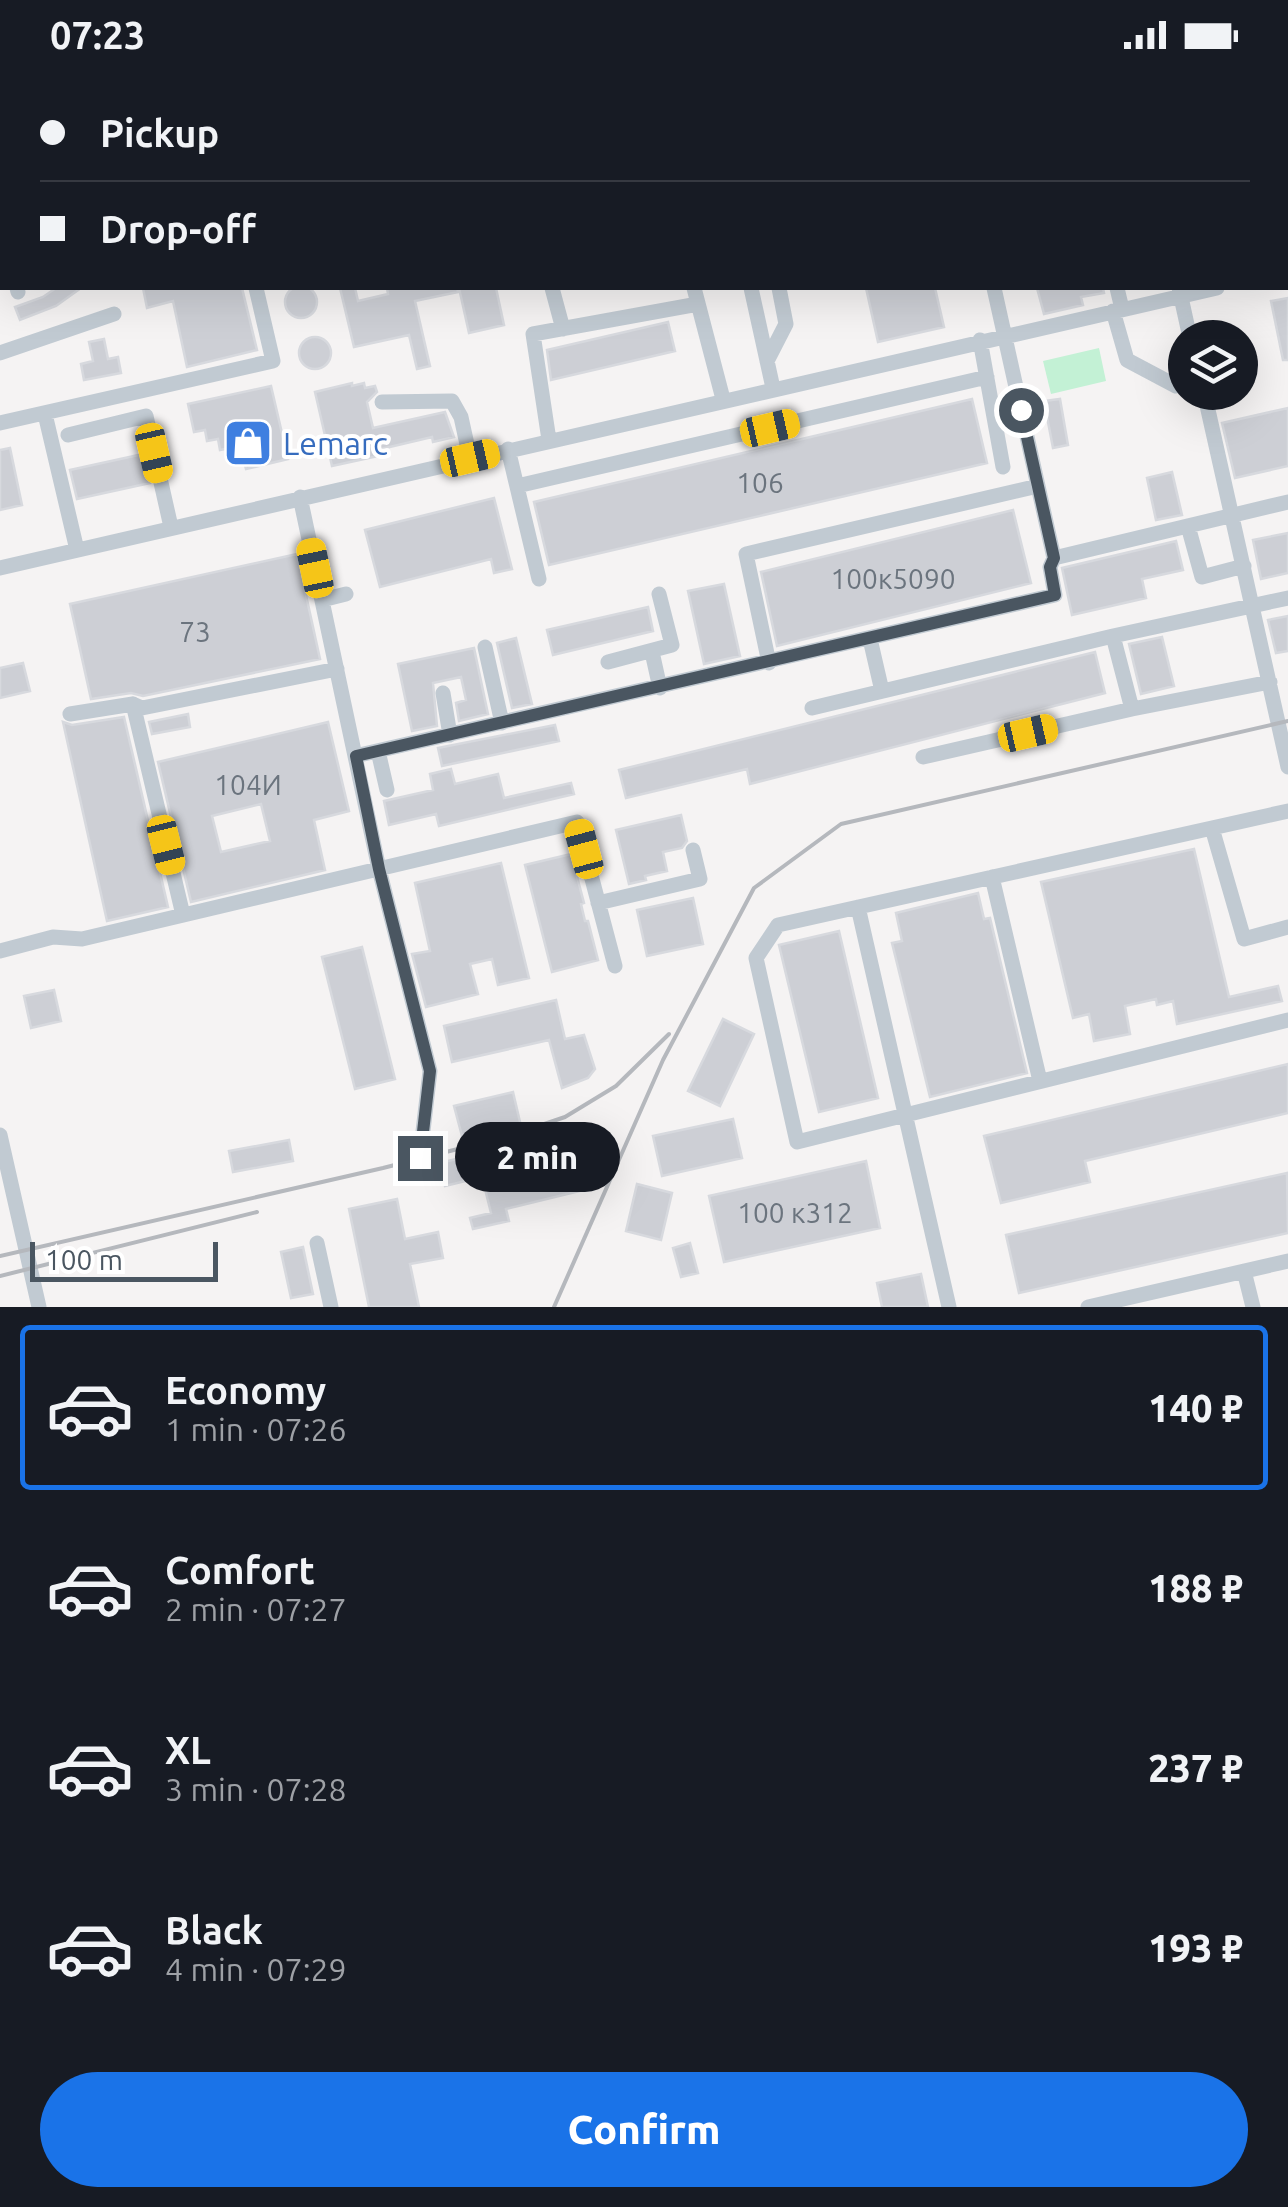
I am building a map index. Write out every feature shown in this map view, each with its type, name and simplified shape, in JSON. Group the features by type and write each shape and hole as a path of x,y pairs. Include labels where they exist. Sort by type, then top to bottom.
{"street":[{"path":"0,179 0,192"},
{"path":"0,423 273,360 256,290"},
{"path":"553,290 563,329"},
{"path":"752,290 773,388"},
{"path":"767,361 786,324 779,290"},
{"path":"356,756 1055,595 1050,567 1054,558 994,290"},
{"path":"1117,290 1117,310 1128,360 1168,382"},
{"path":"0,568 1117,310 1180,292 1186,320"},
{"path":"549,440 533,334 696,296 724,399"},
{"path":"0,353 114,314"},
{"path":"980,340 1004,467"},
{"path":"517,486 987,377"},
{"path":"382,402 452,401 461,418 470,458"},
{"path":"1208,410 1288,767"},
{"path":"44,414 77,550"},
{"path":"68,435 146,416 171,527"},
{"path":"508,449 539,579"},
{"path":"769,662 746,554 1038,486"},
{"path":"300,497 379,869 430,1071 418,1174"},
{"path":"1054,558 1288,502"},
{"path":"1188,526 1202,578 1244,566"},
{"path":"322,600 346,594"},
{"path":"608,662 672,645 659,594"},
{"path":"812,708 1288,598"},
{"path":"1113,636 1132,709"},
{"path":"870,639 882,691"},
{"path":"485,647 502,724"},
{"path":"652,652 660,688"},
{"path":"70,714 132,704 142,708 337,669"},
{"path":"923,757 1270,682"},
{"path":"443,693 450,735"},
{"path":"132,704 183,915"},
{"path":"378,751 387,790"},
{"path":"1288,811 778,924 756,958 796,1142 1288,1020"},
{"path":"0,951 53,938 82,939 576,822 616,966"},
{"path":"1212,828 1244,939 1288,927"},
{"path":"598,903 700,879 693,850"},
{"path":"992,877 1040,1081"},
{"path":"858,907 948,1307"},
{"path":"0,1134 39,1307"},
{"path":"316,1242 331,1307"},
{"path":"1088,1307 1288,1260"},
{"path":"1244,1271 1254,1307"}],"green space":[{"path":"1099,348 1106,381 1051,394 1043,361"}],"building":[{"path":"53,290 78,290 56,306 20,320 15,307"},
{"path":"143,290 242,290 257,350 187,367 173,301 147,308"},
{"path":"291,290 311,290 316,296 316,308 307,317 295,317 286,308 286,296"},
{"path":"340,290 355,290 358,301 388,294 387,290 458,290 415,301 430,366 417,369 409,335 354,347"},
{"path":"459,290 496,290 504,325 469,333"},
{"path":"866,290 935,290 944,327 878,342"},
{"path":"1038,290 1103,290 1104,293 1081,297 1083,305 1044,314"},
{"path":"1288,298 1288,360 1283,360 1271,301"},
{"path":"668,322 675,351 551,380 547,350"},
{"path":"315,337 326,342 331,353 326,364 315,369 304,364 299,353 304,342"},
{"path":"104,339 108,359 118,357 121,373 84,380 81,364 93,361 89,342"},
{"path":"364,383 365,388 375,386 377,392 367,402 373,428 445,412 454,437 433,442 432,437 377,450 378,456 332,466 315,392"},
{"path":"271,386 288,459 246,469 240,446 220,450 218,439 207,441 205,430 194,432 188,404"},
{"path":"972,399 987,463 549,565 534,502"},
{"path":"1060,399 1068,445 1053,448 1044,401"},
{"path":"1288,408 1288,466 1235,478 1222,423"},
{"path":"10,448 22,505 0,510 0,450"},
{"path":"143,454 150,483 77,499 70,470"},
{"path":"1172,472 1182,515 1156,520 1147,478"},
{"path":"494,498 512,569 494,573 491,559 380,587 365,530"},
{"path":"1013,510 1031,583 777,646 761,572"},
{"path":"1288,533 1288,573 1261,579 1253,540"},
{"path":"1176,541 1183,570 1142,579 1146,598 1072,615 1062,568"},
{"path":"297,554 320,659 143,696 131,693 91,699 70,604"},
{"path":"724,584 740,656 704,664 688,591"},
{"path":"648,607 653,631 553,655 547,630"},
{"path":"1288,616 1288,651 1276,653 1268,620"},
{"path":"1162,637 1174,686 1141,694 1129,644"},
{"path":"516,638 532,704 512,708 497,643"},
{"path":"474,648 488,714 459,721 456,703 466,700 461,677 433,683 437,726 412,731 398,664"},
{"path":"1095,652 1105,693 750,784 747,769 626,798 619,770"},
{"path":"23,663 30,691 0,698 0,668"},
{"path":"188,714 190,727 152,734 149,722"},
{"path":"124,717 168,907 107,921 63,722 72,725"},
{"path":"328,722 349,811 314,820 325,870 191,902 158,762","holes":["261,804 270,841 221,852 212,816"]},
{"path":"555,725 559,741 442,766 438,748"},
{"path":"451,769 455,784 498,774 504,798 571,783 574,794 439,826 436,814 389,825 384,801 433,790 430,774"},
{"path":"681,815 687,841 682,848 663,852 667,871 629,884 616,830"},
{"path":"1194,849 1229,997 1278,986 1282,1001 1177,1024 1173,1001 1157,1005 1156,999 1125,1006 1130,1034 1094,1041 1089,1014 1073,1018 1041,882"},
{"path":"571,854 598,960 552,972 525,865"},
{"path":"501,863 529,978 498,985 492,959 470,964 478,994 426,1007 412,954 430,951 415,883"},
{"path":"978,893 984,919 990,918 1027,1073 930,1097 892,943 902,941 896,913"},
{"path":"693,898 703,944 647,956 637,910"},
{"path":"839,931 878,1098 819,1112 779,945"},
{"path":"362,947 395,1079 355,1089 322,957"},
{"path":"54,990 61,1021 31,1028 24,996"},
{"path":"556,1000 565,1039 584,1035 595,1069 588,1078 562,1088 549,1040 452,1062 444,1026"},
{"path":"723,1019 754,1034 720,1106 688,1091"},
{"path":"1288,1064 1288,1113 1085,1161 1090,1182 1001,1203 984,1136"},
{"path":"513,1092 520,1122 462,1136 454,1106"},
{"path":"733,1119 742,1158 662,1176 653,1136"},
{"path":"591,1132 604,1185 506,1209 509,1221 473,1229 470,1218 491,1213 482,1177 445,1186 440,1163 509,1146 517,1177 554,1168 547,1143"},
{"path":"289,1140 293,1161 233,1172 229,1151"},
{"path":"866,1161 880,1228 724,1262 709,1196"},
{"path":"1287,1173 1288,1233 1019,1293 1006,1235"},
{"path":"637,1184 672,1193 661,1240 626,1231"},
{"path":"397,1199 405,1239 438,1232 443,1258 410,1264 419,1307 369,1307 349,1209"},
{"path":"690,1243 698,1273 681,1277 673,1248"},
{"path":"303,1247 313,1294 291,1298 281,1252"},
{"path":"921,1274 928,1307 882,1307 877,1283"}],"railway":[{"path":"554,1307 663,1060 754,888 841,824 1288,721"},
{"path":"0,1256 509,1136 565,1117 616,1086 669,1034"},
{"path":"0,1276 257,1212"}],"place":[{"name":"Lemarc","path":"248,443"}],"route":[{"path":"420,1158 430,1071 379,869 356,756 1055,595 1050,567 1054,558 1021,410"}]}
